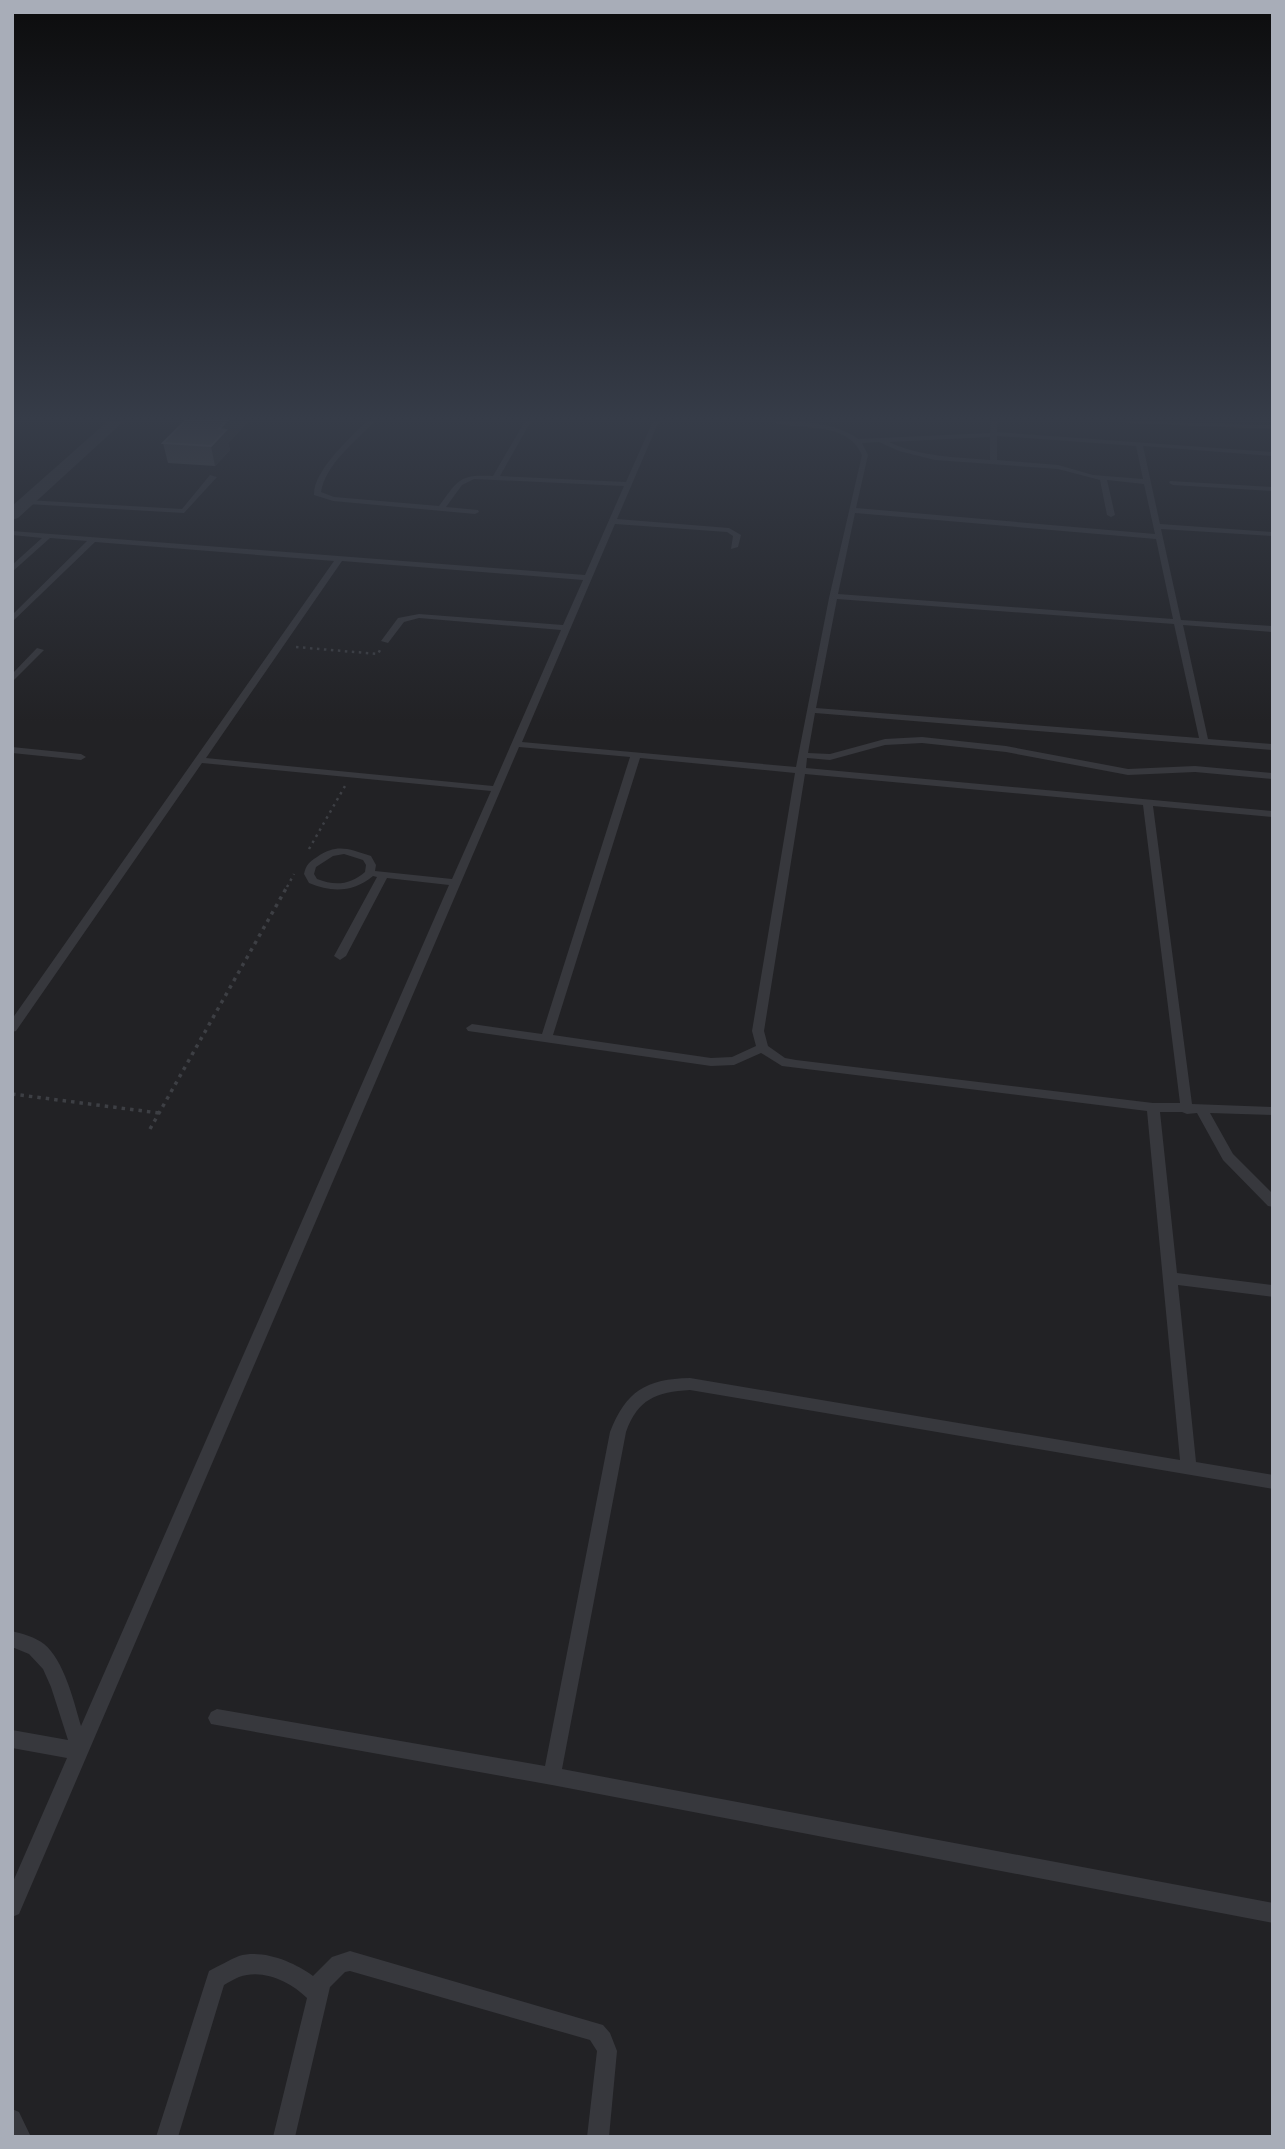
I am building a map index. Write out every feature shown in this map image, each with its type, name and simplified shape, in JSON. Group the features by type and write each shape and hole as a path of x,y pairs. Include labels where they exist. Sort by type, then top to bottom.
{"lane":[{"path":"12,1907 612,521"},
{"path":"616,521 735,532 734,547"},
{"path":"710,528 712,521"},
{"path":"850,521 799,770 758,1031 762,1048 782,1062 796,1064 1153,1107 1273,1111"},
{"path":"980,521 1159,537"},
{"path":"1156,521 1204,741"},
{"path":"1157,527 1273,534"},
{"path":"12,533 588,578"},
{"path":"12,570 48,536"},
{"path":"12,620 93,539"},
{"path":"12,1028 340,558"},
{"path":"834,596 1273,629"},
{"path":"385,641 401,620 419,616 566,628"},
{"path":"12,679 40,650"},
{"path":"811,710 1273,747"},
{"path":"802,755 830,757 885,742 922,740 992,747 1128,772 1195,769 1273,776"},
{"path":"516,744 1273,814"},
{"path":"12,750 81,757"},
{"path":"546,1039 636,755"},
{"path":"200,760 496,789"},
{"path":"1148,802 1187,1110"},
{"path":"370,873 371,865 367,858 344,851 318,858 311,866 309,874 313,881 336,888 351,886 370,873 456,883"},
{"path":"340,956 383,875"},
{"path":"472,1028 711,1062 734,1060 762,1048"},
{"path":"1153,1107 1189,1468"},
{"path":"1202,1110 1228,1157 1273,1202"},
{"path":"1170,1278 1273,1291"},
{"path":"552,1776 618,1432 623,1415 635,1400 651,1390 670,1384 690,1384 1273,1482"},
{"path":"12,1639 29,1644 42,1654 56,1677 80,1751"},
{"path":"216,1718 552,1776 1273,1913"},
{"path":"12,1739 80,1751"},
{"path":"284,2137 321,1981 339,1964 361,1962 596,2032 607,2051 598,2137"},
{"path":"167,2137 216,1978 244,1965 279,1968 304,1980 316,1993"},
{"path":"12,2119 20,2137"}],"path":[{"path":"279,646 378,654 385,641"},
{"path":"306,853 351,775"},
{"path":"150,1129 300,864"},
{"path":"12,1094 159,1113"}],"shaded area":[{"path":"12,521 1273,521 1273,2137 12,2137"}]}
